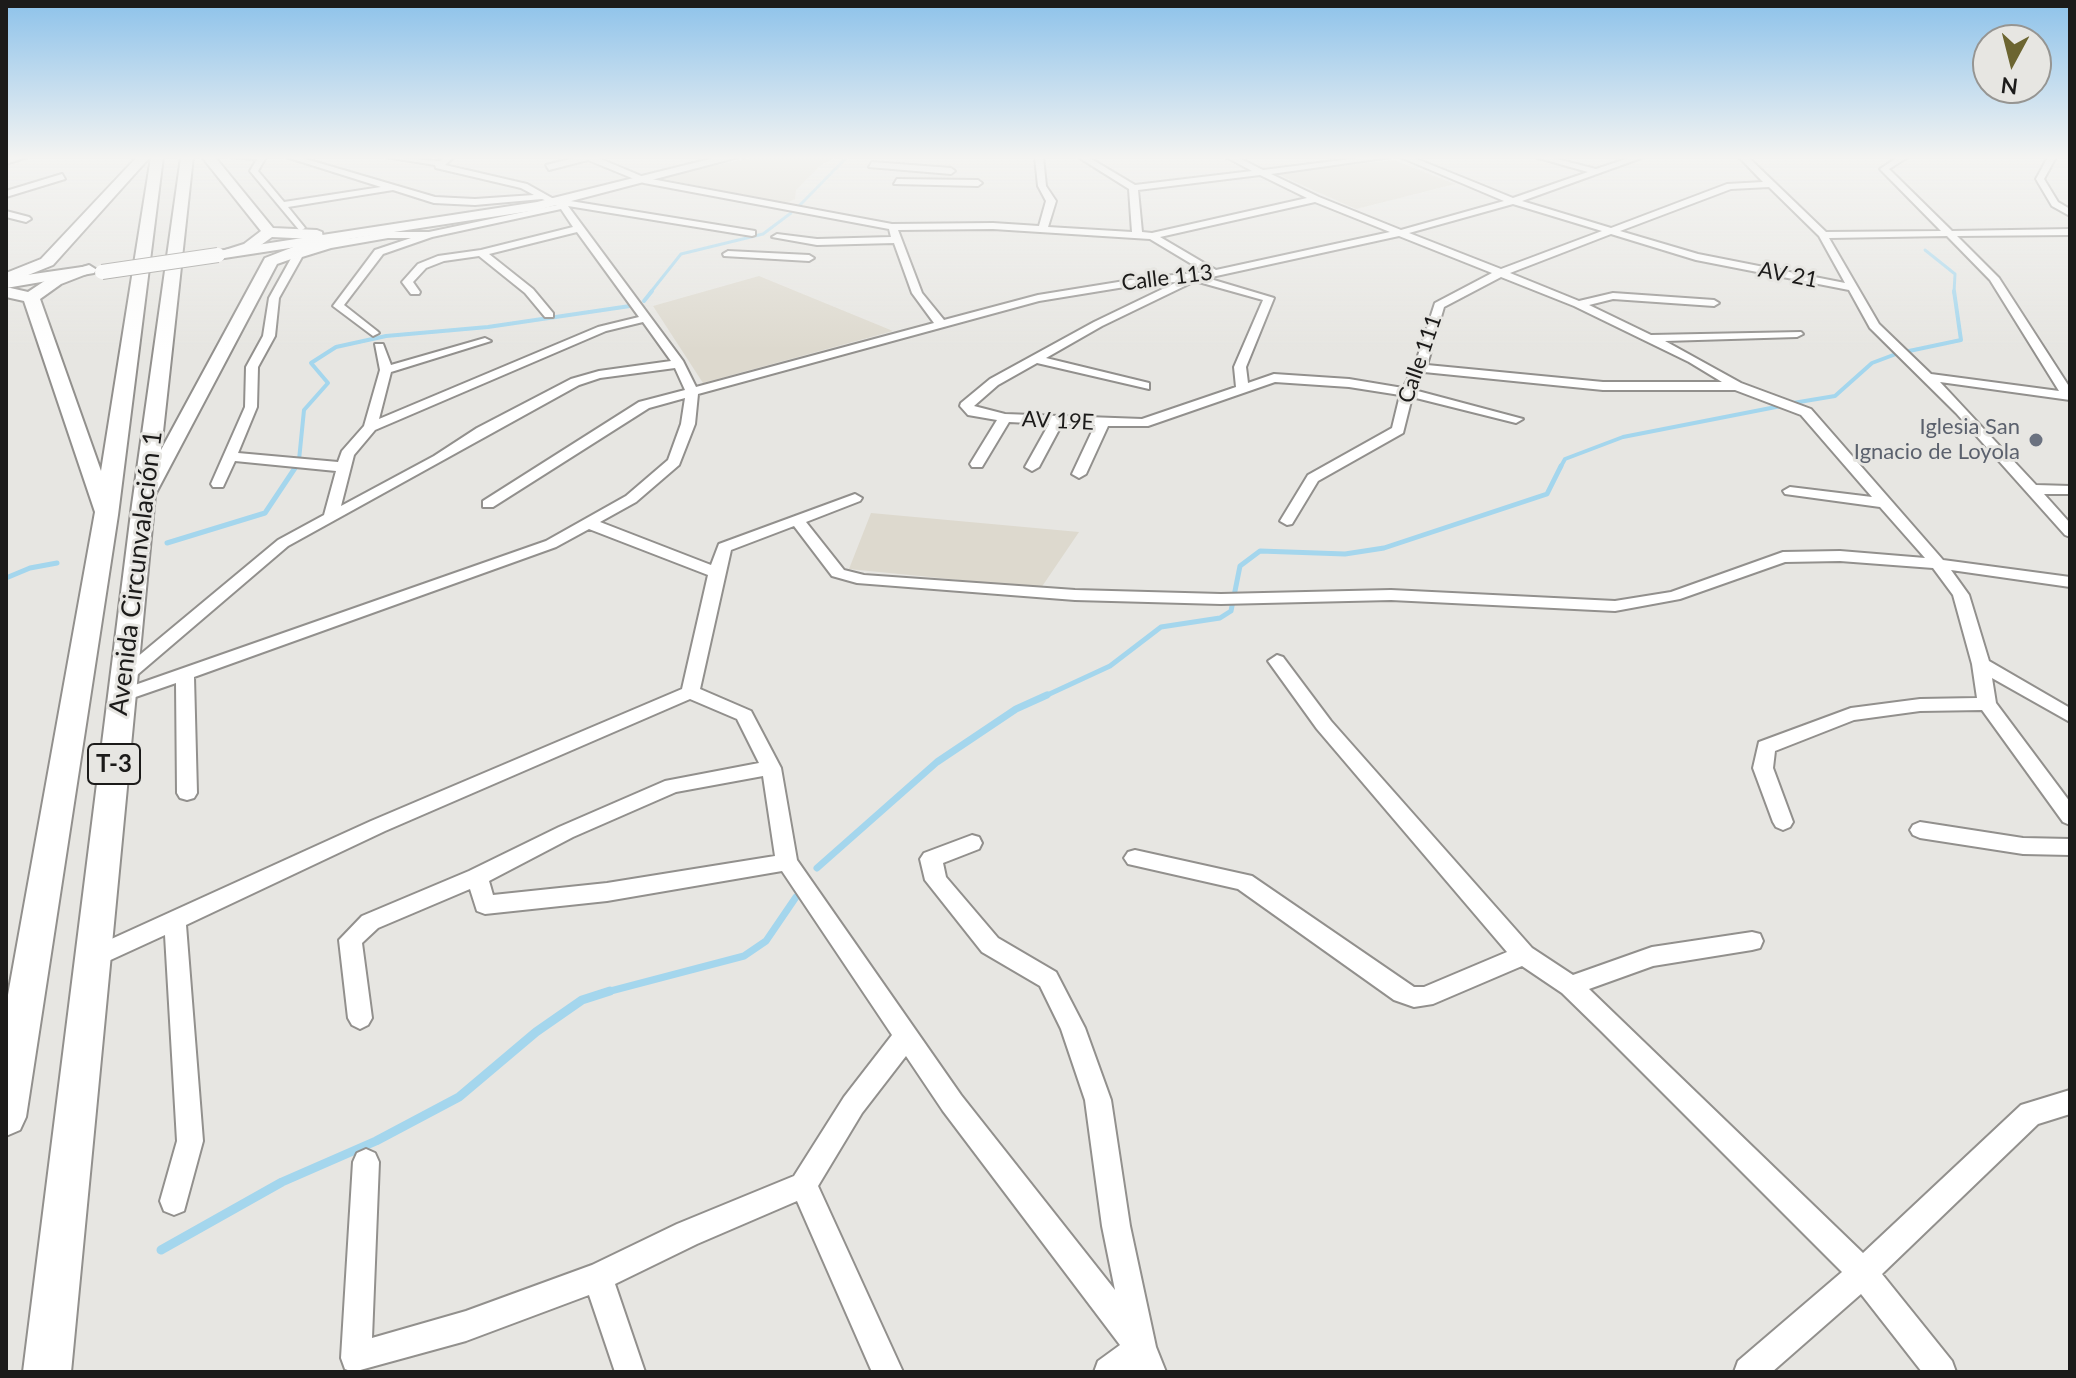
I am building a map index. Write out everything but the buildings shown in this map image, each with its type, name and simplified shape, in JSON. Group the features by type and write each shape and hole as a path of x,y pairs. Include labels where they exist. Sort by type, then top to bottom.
{"main road":[{"path":"6,285 47,262 85,221"},
{"name":"Avenida Circunvalación 1","path":"6,1117 106,515 148,221"},
{"name":"Avenida Circunvalación 1","path":"47,1372 143,505 179,221"},
{"path":"260,221 269,232"},
{"path":"233,251 415,221"},
{"path":"143,505 271,261 305,246 437,221"},
{"path":"233,251 269,232 322,235"},
{"path":"6,285 346,237"},
{"path":"233,251 268,256 271,261"},
{"path":"47,262 51,271 84,273"},
{"path":"31,298 84,273"},
{"path":"6,285 31,298 106,515"}],"street":[{"path":"294,221 300,228"},
{"path":"373,333 338,306 379,252 479,221"},
{"path":"123,687 185,675 551,544 631,499 674,462 688,424 692,392 679,364 575,221"},
{"path":"680,221 752,233"},
{"path":"863,221 892,227 993,226 1137,236 1152,236 1217,221"},
{"path":"1042,231 1045,221"},
{"path":"1136,221 1137,236"},
{"path":"1370,221 1578,304 1650,338 1737,386 1806,412 1938,564 1961,595 1981,664 1987,704 2070,817"},
{"name":"Calle 113","path":"488,504 644,405 940,323 1093,288 1194,278 1297,258 1441,221"},
{"name":"AV 21","path":"1578,221 1715,261 1854,288"},
{"name":"Calle 111","path":"1287,521 1313,478 1398,430 1407,392 1420,368 1439,305 1503,272 1639,221"},
{"path":"1809,221 1823,235 1874,326 2034,489 2070,532"},
{"path":"1937,221 1994,278 2070,396"},
{"path":"892,227 917,293 940,323"},
{"path":"415,292 407,282 422,266 442,258 481,253 582,228"},
{"path":"1823,235 2070,232"},
{"path":"2037,233 2070,246"},
{"path":"218,484 251,407 252,367 269,336 274,298 298,255 329,245 388,235 429,235"},
{"path":"1152,236 1213,273"},
{"path":"777,237 817,242 898,240"},
{"path":"801,268 817,242"},
{"path":"481,253 529,291 549,315"},
{"path":"728,254 809,258"},
{"path":"1194,278 1269,298 1240,367 1242,389"},
{"name":"AV 19E","path":"1194,278 1098,324 994,382 966,406 973,412 1005,418 1143,423 1274,378 1349,383 1407,392 1516,419"},
{"path":"1578,304 1613,296 1714,303"},
{"path":"370,427 602,329 647,318"},
{"path":"1650,338 1797,334"},
{"path":"386,370 485,341"},
{"path":"331,516 347,454 370,427 386,370 379,346"},
{"path":"1036,359 1145,386"},
{"path":"123,687 283,543 439,459 542,396 599,375 679,364"},
{"path":"1420,368 1603,386 1683,389 1737,386"},
{"path":"1926,377 2070,396"},
{"path":"977,464 1005,418"},
{"path":"1032,467 1057,421"},
{"path":"1079,474 1103,423"},
{"path":"231,456 342,467"},
{"path":"2034,489 2070,490"},
{"path":"1790,491 1886,503"},
{"path":"690,692 724,547 855,498"},
{"path":"797,520 838,573 863,580 1075,595 1221,599 1391,595 1615,606 1674,596 1783,557 1840,556 1938,564 2070,582"},
{"path":"591,524 716,573"},
{"path":"1277,661 1324,725 1524,955 1570,986 1863,1273 1941,1372"},
{"path":"1981,664 2070,716"},
{"path":"185,675 187,793"},
{"path":"93,958 378,826 690,692 744,715 771,768 787,862 952,1103 1146,1360"},
{"path":"1783,822 1763,768 1766,747 1851,714 1920,705 1987,704"},
{"path":"360,1018 350,940 370,922 477,877 602,815 672,786 771,768"},
{"path":"1920,830 2023,846 2070,847"},
{"path":"972,843 931,859 936,880 990,945 1048,979 1073,1028 1098,1100 1116,1226 1146,1360"},
{"path":"1135,858 1244,882 1402,993 1414,997 1425,997 1524,955"},
{"path":"477,877 485,905 607,892 787,862"},
{"path":"174,1201 190,1141 175,920"},
{"path":"1570,986 1652,957 1752,941"},
{"path":"366,1162 356,1358 466,1326 598,1277 687,1234 804,1185 853,1105 907,1035"},
{"path":"1749,1372 1863,1273 2030,1114 2070,1102"},
{"path":"804,1185 888,1372"},
{"path":"598,1277 630,1372"},
{"path":"1109,1372 1146,1360"}],"shaded area":[{"path":"759,276 893,331 703,383 653,306"},
{"path":"871,513 1079,532 1041,588 849,569"}],"waterway":[{"path":"650,293 681,254 763,234 780,221"},
{"path":"1925,250 1955,274 1954,292"},
{"path":"644,301 652,291"},
{"path":"1909,351 1961,340 1954,292"},
{"path":"299,460 304,410 328,383 311,363 336,347 386,336 488,327 630,306"},
{"path":"1793,403 1835,396 1872,363 1896,354"},
{"path":"1560,468 1565,459 1623,437 1781,406"},
{"path":"167,543 265,513 295,468"},
{"path":"1043,697 1110,666 1161,627 1220,618 1231,611 1240,566 1260,551 1345,554 1384,548 1547,494 1560,468"},
{"path":"6,578 30,568 57,563"},
{"path":"817,868 937,762 1016,709 1047,695"},
{"path":"607,992 744,956 766,941 796,897"},
{"path":"161,1250 282,1182 376,1141 459,1097 536,1032 582,1000 607,992"},
{"path":"603,993 607,992"}],"place":[{"name":"Iglesia San Ignacio de Loyola","path":"2036,440"}]}
